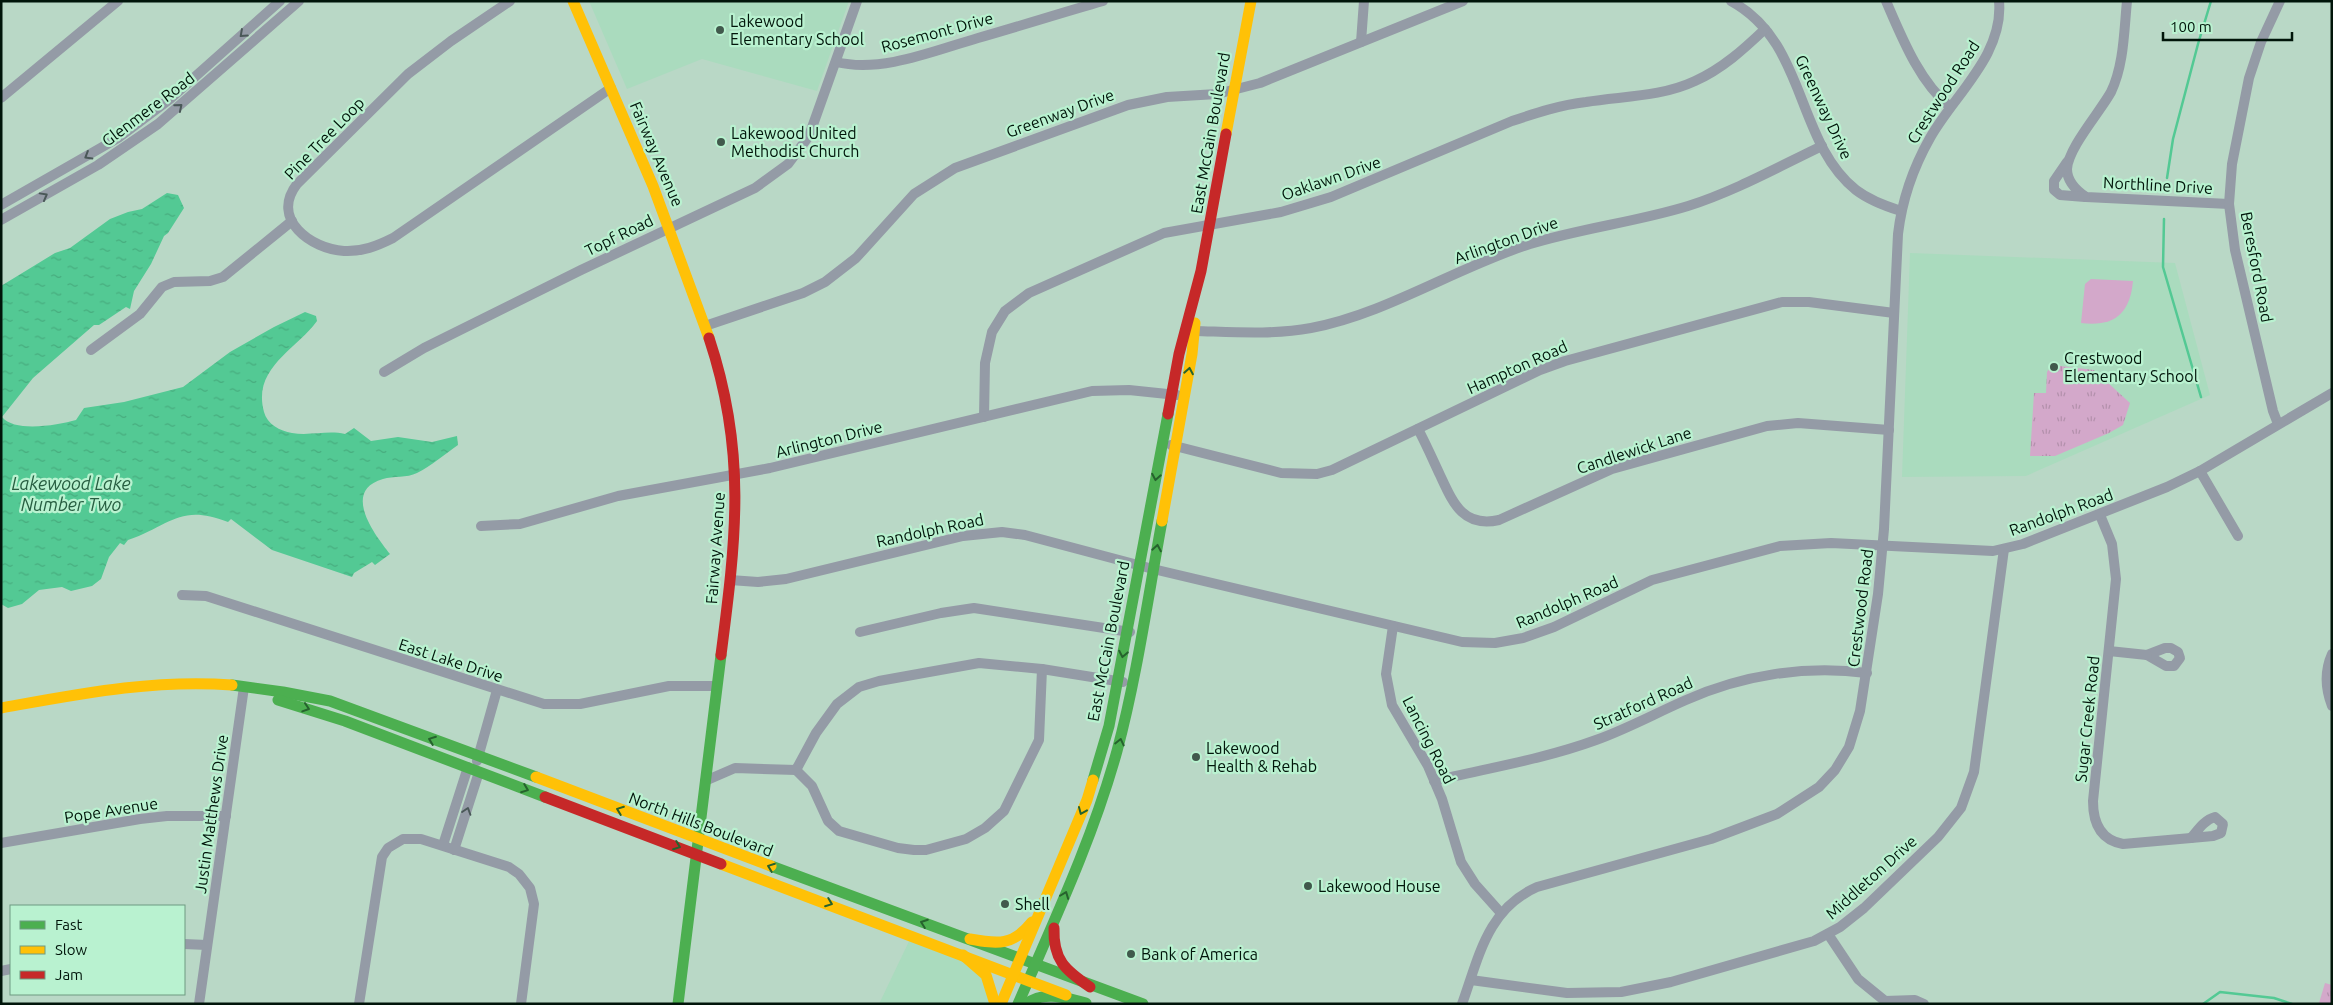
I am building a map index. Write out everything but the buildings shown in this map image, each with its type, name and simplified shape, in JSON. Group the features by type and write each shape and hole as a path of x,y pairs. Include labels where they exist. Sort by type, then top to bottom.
{"street":[{"path":"1,98 118,1"},
{"name":"Glenmere Road","path":"1,205 118,138 170,99 280,1"},
{"name":"Glenmere Road","path":"1,220 98,165 151,129 177,109 299,1"},
{"name":"Pine Tree Loop","path":"292,222 290,199 294,188 303,178 408,74 451,41 510,1"},
{"name":"Fairway Avenue","path":"573,1 670,227 705,326 727,405 735,475 736,521 730,580 678,1004"},
{"name":"Topf Road","path":"384,372 424,348 670,227 756,188 788,164 809,136 857,1"},
{"name":"Rosemont Drive","path":"836,62 852,66 906,58 1103,1"},
{"name":"East McCain Boulevard","path":"1018,1004 1055,922 1106,792 1117,753 1132,684 1185,396 1195,331 1201,270 1251,1"},
{"path":"1360,42 1364,1"},
{"name":"Greenway Drive","path":"705,326 803,293 825,282 856,258 914,194 955,168 1128,104 1150,99 1217,94 1260,84 1463,1"},
{"name":"Greenway Drive","path":"1731,1 1752,16 1777,43 1822,146 1833,165 1854,189 1881,205 1901,211"},
{"path":"1886,1 1919,68 1942,100 1950,107"},
{"name":"Crestwood Road","path":"1462,1004 1488,934 1500,912 1517,897 1536,886 1711,839 1777,814 1809,796 1830,777 1849,747 1856,730 1867,673 1882,546 1901,211 1918,160 1950,107 1987,54 1995,37 1999,18 1999,1"},
{"name":"Northline Drive","path":"2127,1 2119,71 2111,92 2054,181 2054,190 2060,195 2230,204"},
{"name":"Beresford Road","path":"2278,424 2273,411 2235,250 2230,204 2232,164 2249,78 2260,42 2280,1"},
{"name":"Oaklawn Drive","path":"984,417 985,362 989,341 999,319 1009,307 1038,288 1147,239 1175,230 1281,212 1331,197 1540,111 1586,102 1647,95 1681,87 1714,72 1730,61 1765,29"},
{"path":"91,350 140,314 162,287 174,282 210,281 223,276 292,222 304,237 325,248 343,251 376,246 401,233 611,88"},
{"name":"Arlington Drive","path":"1195,331 1252,332 1294,330 1338,321 1528,244 1566,233 1671,210 1718,195 1822,146"},
{"name":"Northline Drive","path":"2070,157 2067,170 2068,176 2078,191 2086,197"},
{"name":"East McCain Boulevard","path":"1001,1004 1090,791 1109,726 1179,354 1201,270"},
{"name":"Hampton Road","path":"1162,443 1268,470 1305,475 1332,470 1565,361 1772,303 1809,302 1894,312"},
{"name":"Arlington Drive","path":"481,526 520,524 618,496 735,475 1092,392 1129,390 1185,396"},
{"name":"Randolph Road","path":"730,580 758,582 786,579 986,532 1002,532 1026,535 1140,566 1462,642 1481,644 1511,642 1554,627 1652,580 1760,551 1790,545 1811,543 1958,550 2004,549 2035,541 2200,471 2332,393"},
{"name":"Candlewick Lane","path":"1418,429 1457,508 1473,519 1490,522 1499,520 1612,469 1758,428 1798,423 1889,430"},
{"path":"2200,471 2238,536"},
{"name":"Sugar Creek Road","path":"2100,515 2112,544 2116,579 2093,801 2095,824 2104,836 2115,843 2123,844 2191,838"},
{"name":"Middleton Drive","path":"1471,980 1566,993 1621,992 1671,982 1790,949 1828,934 1864,908 1938,837 1957,814 1967,795 1974,772 2004,549"},
{"name":"East Lake Drive","path":"182,595 206,596 544,704 563,705 601,700 660,687 717,686"},
{"path":"860,632 941,613 974,608 1141,633"},
{"name":"Lancing Road","path":"1393,626 1386,664 1389,697 1442,799 1460,862 1475,884 1500,912"},
{"path":"2109,651 2147,655"},
{"path":"2332,654 2326,671 2326,682 2332,706"},
{"path":"796,770 816,733 837,704 859,687 879,681 979,663 1042,669 1118,680 1132,684"},
{"path":"705,781 735,768 796,770 812,786 828,821 839,831 898,848 920,850 949,845 966,839 985,828 1004,811 1039,740 1042,669"},
{"name":"Stratford Road","path":"1434,781 1537,757 1595,741 1686,700 1737,681 1796,671 1840,670 1867,673"},
{"name":"North Hills Boulevard","path":"1,708 142,685 199,683 287,692 330,701 475,766 696,854 1014,974 1086,1004"},
{"name":"Justin Matthews Drive","path":"199,1004 244,688"},
{"path":"454,850 475,766 497,690"},
{"path":"444,845 475,766"},
{"name":"North Hills Boulevard","path":"475,766 698,840 970,939 1090,987 1143,1004"},
{"name":"Pope Avenue","path":"1,843 149,818 167,816 226,816"},
{"path":"359,1004 378,872 384,853 393,845 408,838 444,845 454,850 509,867 519,874 530,888 534,904 521,1004"},
{"path":"970,939 993,944 1009,942 1021,935 1040,910"},
{"path":"1055,922 1053,936 1058,960 1064,968 1090,987"},
{"path":"1828,934 1858,978 1886,1002 1915,1000 1924,1004"},
{"path":"185,944 207,945"},
{"path":"963,955 986,975 995,1004"},
{"path":"1026,1004 1037,996 1051,996 1086,1004"}],"shaded area":[{"name":"Lakewood Elementary School","path":"589,1 849,1 817,91 702,59 627,89"},
{"name":"Crestwood Elementary School","path":"1910,253 2175,263 2210,395 2026,476 1902,477"},
{"path":"912,935 957,952 991,987 995,1004 879,1004"}],"green space":[{"path":"2091,279 2133,281 2128,302 2118,316 2103,323 2081,323 2085,284"},
{"path":"2052,365 2094,370 2130,403 2123,425 2109,433 2055,456 2030,456 2034,393 2046,393 2047,372"},
{"path":"2325,983 2332,985 2332,1004 2319,1003"}],"water":[{"name":"Lakewood Lake Number Two","path":"167,193 178,195 184,208 168,233 164,236 151,264 134,291 130,309 126,307 99,325 94,325 33,378 2,417 8,422 17,425 59,424 76,420 84,408 124,402 183,387 230,352 305,312 316,316 317,321 278,361 264,383 262,397 264,412 271,423 283,431 299,434 345,434 354,428 371,441 398,437 432,442 457,436 458,445 417,473 409,476 383,479 371,485 364,493 365,514 370,525 390,554 375,565 372,562 354,573 352,577 272,550 231,519 228,522 212,517 187,515 176,518 128,540 124,545 120,543 109,557 101,579 92,586 71,591 62,587 39,590 22,604 8,608 1,604 1,286 55,253 70,248 110,219 142,209"}],"waterway":[{"path":"2167,178 2173,139 2211,1"},
{"path":"2164,219 2163,267 2201,397"},
{"path":"2203,1004 2220,992 2274,998 2292,1004"}],"traffic: fast":[{"path":"1093,780 1109,726 1168,414"},
{"path":"1018,1004 1085,847 1117,751 1142,636 1162,521"},
{"path":"678,1004 721,655"},
{"path":"232,685 330,701 536,777"},
{"path":"278,700 345,721 545,797"},
{"path":"771,866 1143,1004"},
{"path":"1026,1004 1040,997 1048,996 1063,997 1086,1003"}],"traffic: slow":[{"path":"573,1 653,186 709,338"},
{"path":"1226,134 1251,1"},
{"path":"1162,521 1192,354 1195,323"},
{"path":"1,708 88,693 145,686 174,684 232,685"},
{"path":"536,777 771,866"},
{"path":"1001,1004 1087,800 1093,780"},
{"path":"721,864 1066,995"},
{"path":"970,939 989,942 1004,941 1018,935 1032,922"},
{"path":"963,955 986,975 995,1004"}],"traffic: jam":[{"path":"1168,414 1179,354 1201,271 1226,134"},
{"path":"709,338 721,380 729,419 735,496 731,573 721,655"},
{"path":"545,797 721,864"},
{"path":"1054,928 1056,948 1062,963 1090,987"}],"place":[{"name":"Lakewood Elementary School","path":"720,30"},
{"name":"Lakewood United Methodist Church","path":"721,142"},
{"name":"Crestwood Elementary School","path":"2054,367"},
{"name":"Lakewood Health & Rehab","path":"1196,757"},
{"name":"Lakewood House","path":"1308,886"},
{"name":"Shell","path":"1005,904"},
{"name":"Bank of America","path":"1131,954"}]}
